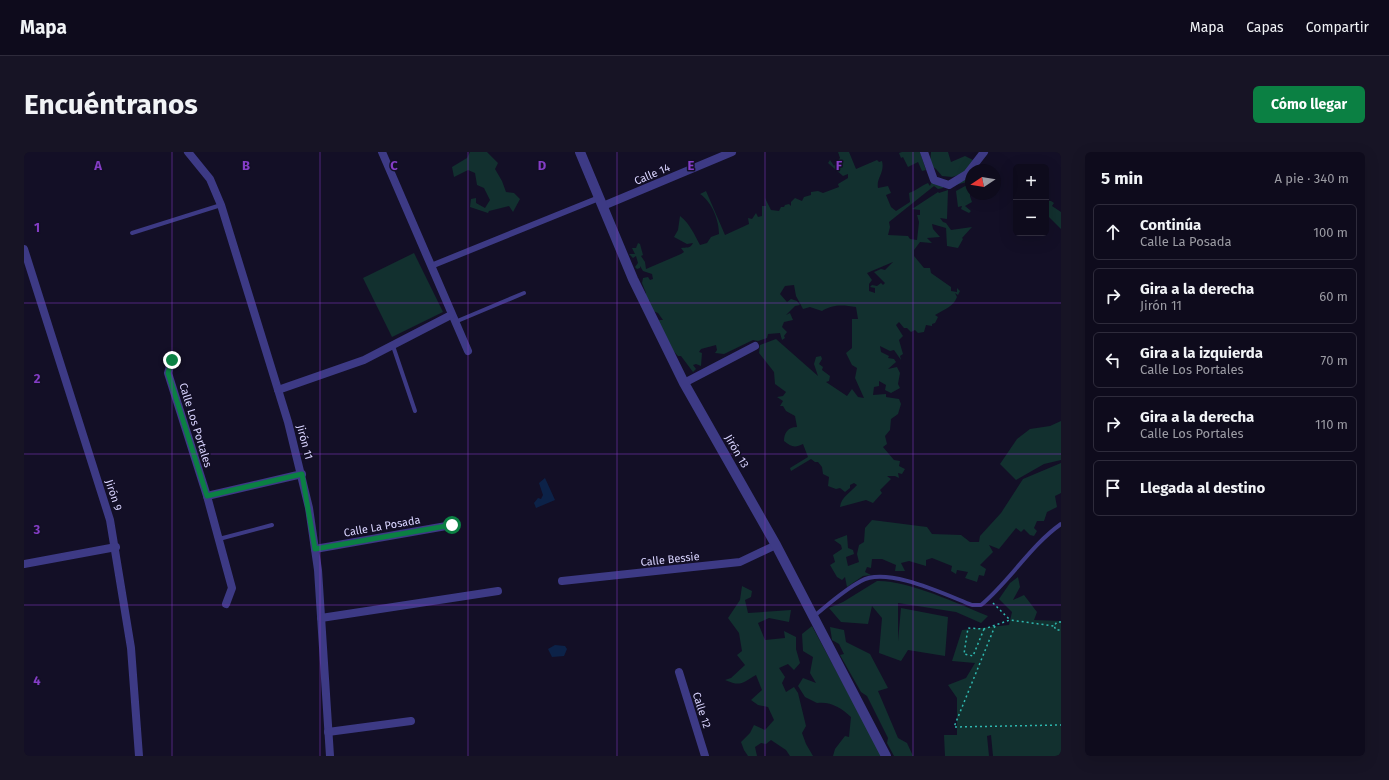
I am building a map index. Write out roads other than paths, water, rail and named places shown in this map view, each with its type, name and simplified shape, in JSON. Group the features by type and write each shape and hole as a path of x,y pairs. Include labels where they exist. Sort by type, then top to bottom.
{"street":[{"name":"Jirón 11","path":"188,152 210,179 221,205 278,390 302,474 315,549 330,756"},
{"path":"382,152 468,351"},
{"name":"Jirón 13","path":"580,152 633,279 684,383 776,545 886,756"},
{"name":"Calle 14","path":"601,202 732,152"},
{"path":"924,152 934,180 949,185 967,174 984,152"},
{"path":"431,266 601,202"},
{"name":"Jirón 9","path":"24,249 110,520 116,547 131,648 139,756"},
{"path":"278,390 364,360 393,345 453,319"},
{"path":"684,383 755,346"},
{"name":"Calle Los Portales","path":"172,360 168,373 207,496 232,588 226,604"},
{"path":"207,496 302,474"},
{"name":"Calle La Posada","path":"315,549 452,525"},
{"name":"Calle Bessie","path":"562,581 740,562 776,545"},
{"path":"24,564 116,547"},
{"path":"321,618 498,591"},
{"name":"Calle 12","path":"679,672 705,756"},
{"path":"328,732 411,721"}],"lane":[{"path":"132,233 221,205"},
{"path":"453,319 524,293"},
{"path":"393,345 415,411"},
{"path":"814,616 862,580 880,577 908,581 972,605 981,605 989,599 1028,556 1061,524"},
{"path":"218,539 272,525"}],"water":[{"path":"545,478 555,500 536,508 534,503 538,498 541,499 543,495 539,483"},
{"path":"555,645 565,646 567,649 564,656 552,657 548,649"}]}
